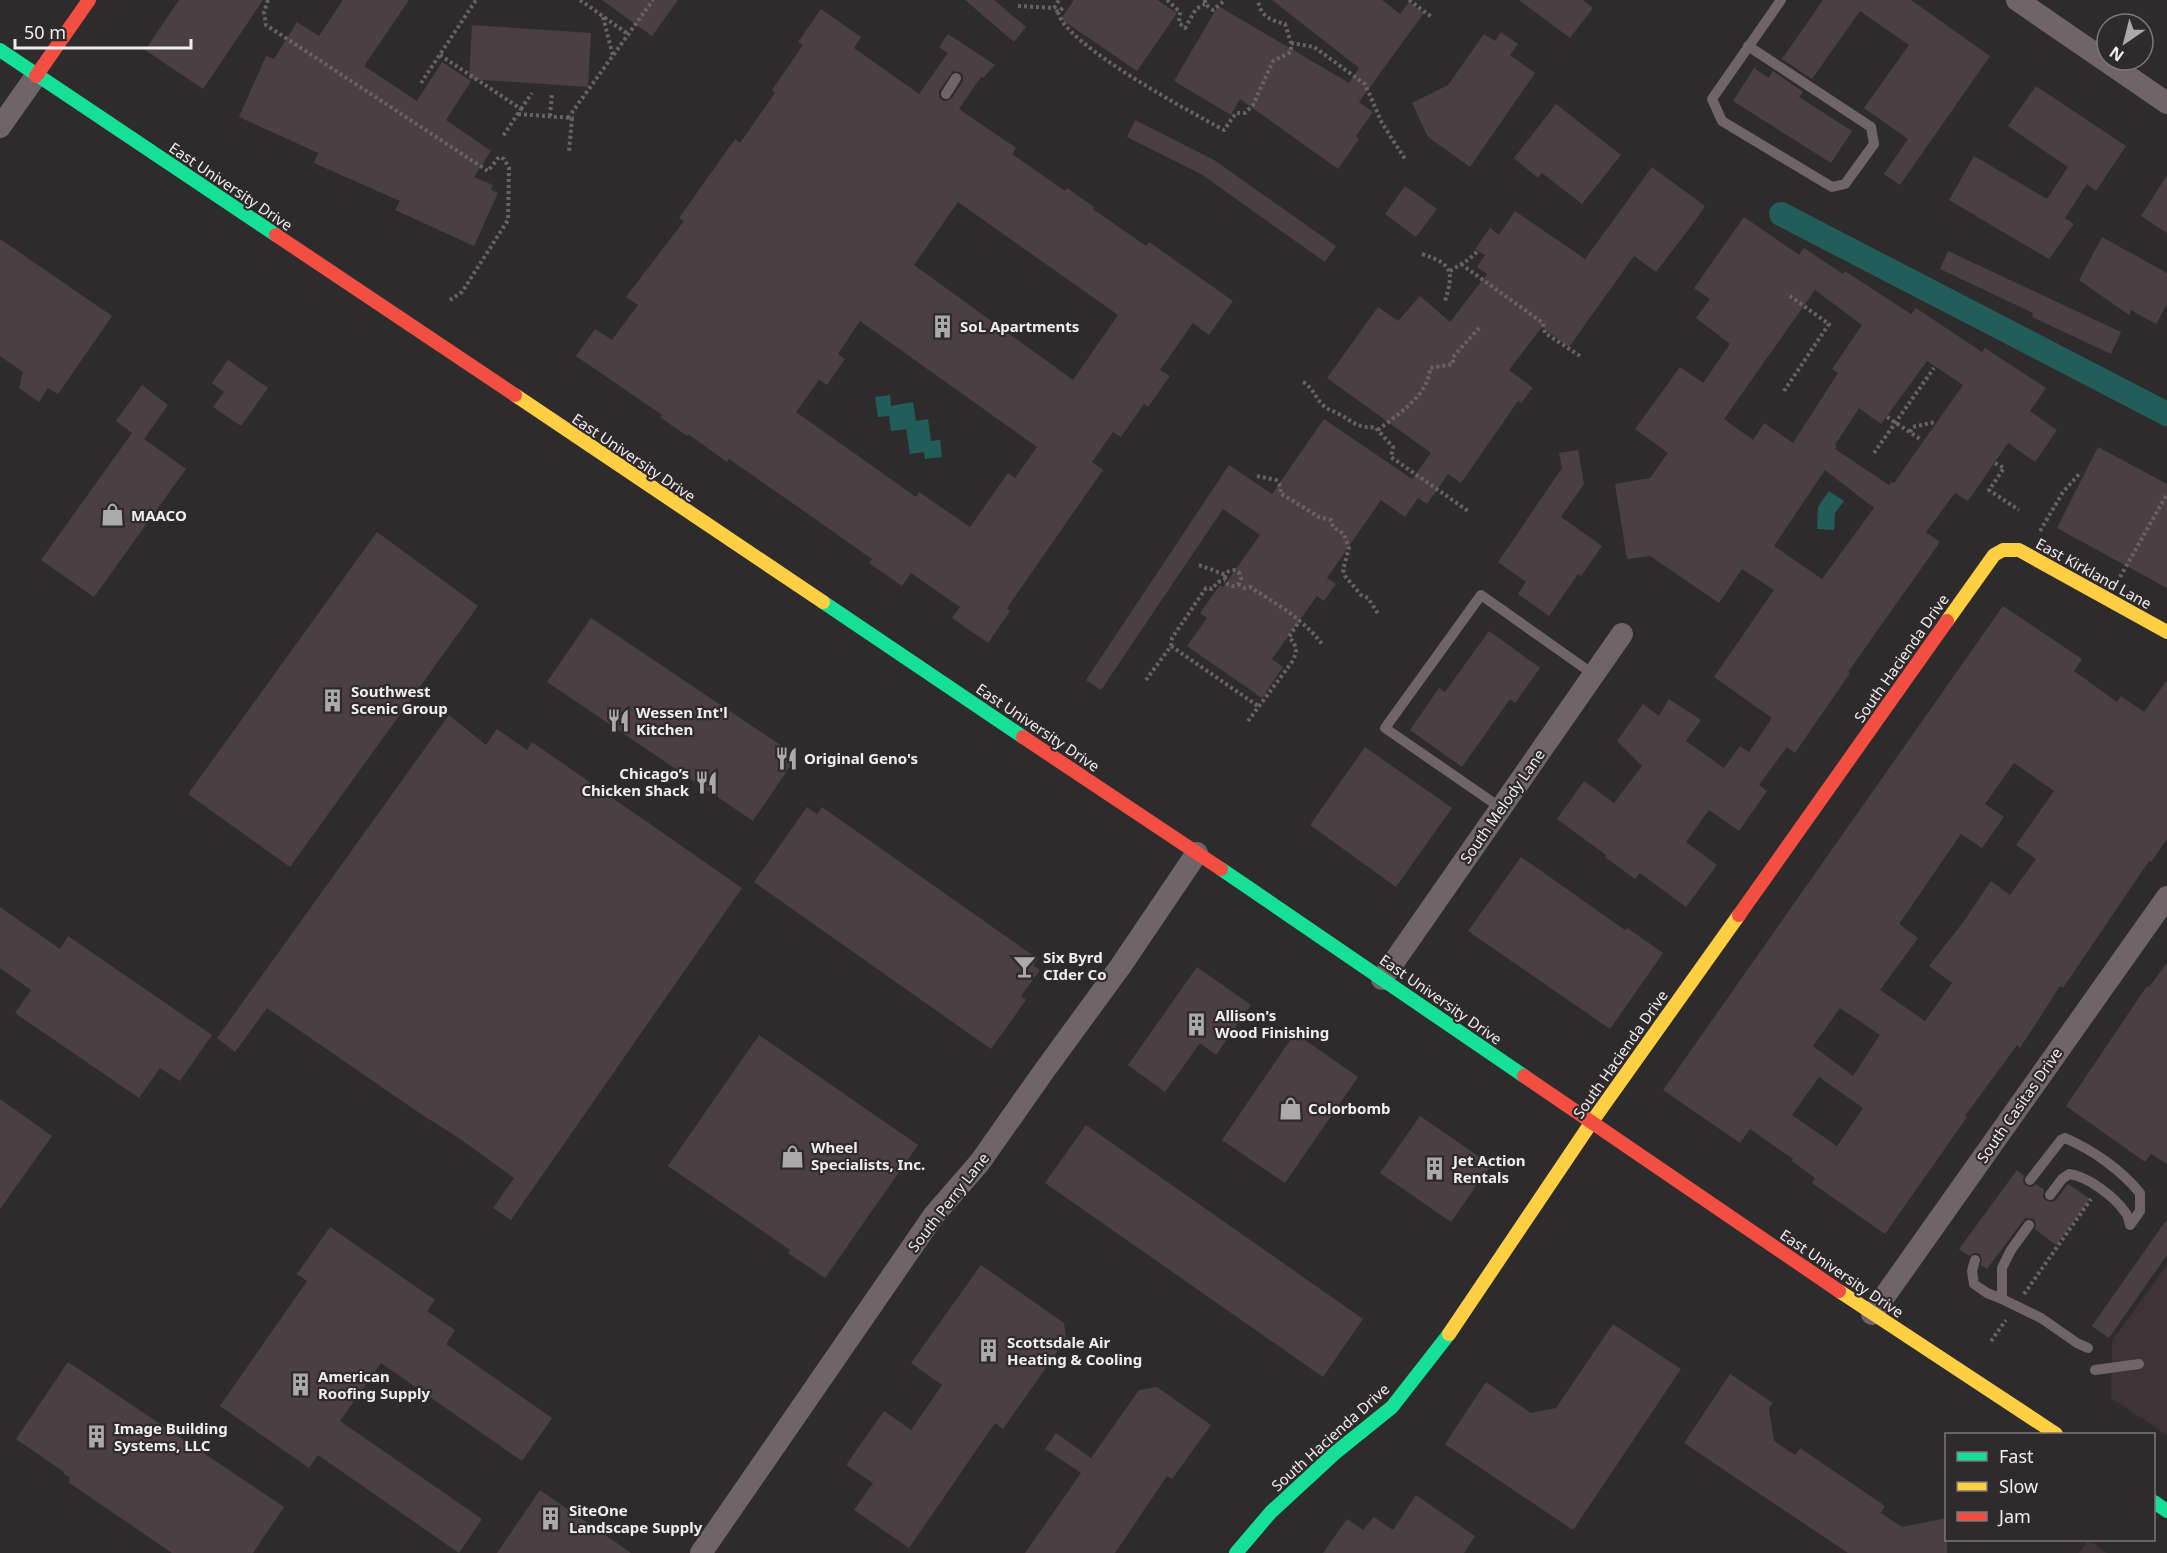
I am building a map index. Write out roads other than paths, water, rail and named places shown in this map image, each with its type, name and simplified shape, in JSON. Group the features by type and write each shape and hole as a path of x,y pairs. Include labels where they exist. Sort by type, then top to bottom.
{"main road":[{"path":"36,76 89,0"},
{"name":"East University Drive","path":"0,50 1197,853 1872,1314 2054,1433"},
{"name":"East Kirkland Lane","path":"2003,550 2019,550 2167,632"},
{"name":"South Hacienda Drive","path":"1236,1553 1271,1512 1326,1460 1392,1407 1448,1336 1592,1124 1994,555 2003,550"}],"street":[{"path":"2017,0 2167,103"},
{"path":"0,127 36,76"},
{"name":"South Melody Lane","path":"1382,979 1622,634"},
{"name":"South Perry Lane","path":"701,1553 934,1215 980,1162 1120,967 1197,853"},
{"name":"South Casitas Drive","path":"1872,1314 2167,897"}],"lane":[{"path":"1748,46 1871,127 1874,144 1845,184 1832,187 1722,121 1712,99 1748,46 1781,0"},
{"path":"946,94 956,78"},
{"path":"1501,808 1385,728 1481,595 1593,675"},
{"path":"2030,1180 2065,1138 2080,1145 2128,1178 2140,1193 2140,1211 2130,1226 2126,1213 2081,1175 2069,1174 2062,1179 2050,1195"},
{"path":"2002,1299 2002,1268 2029,1224"},
{"path":"1975,1260 1972,1271 1974,1284 1987,1293 2016,1305 2088,1348"},
{"path":"2096,1370 2139,1364"}],"water":[{"path":"890,395 891,406 913,402 916,421 928,419 931,441 940,440 942,457 925,459 924,452 910,454 906,429 891,431 889,416 878,417 875,397"},
{"path":"1829,491 1844,501 1835,513 1834,530 1817,529 1818,507"}],"waterway":[{"path":"1781,214 2167,414"}],"place":[{"name":"SoL Apartments","path":"942,326"},
{"name":"MAACO","path":"113,515"},
{"name":"Southwest Scenic Group","path":"333,700"},
{"name":"Wessen Int'l Kitchen","path":"618,721"},
{"name":"Original Geno's","path":"786,758"},
{"name":"Chicago’s Chicken Shack","path":"707,782"},
{"name":"Six Byrd CIder Co","path":"1025,966"},
{"name":"Allison's Wood Finishing","path":"1197,1024"},
{"name":"Colorbomb","path":"1290,1108"},
{"name":"Wheel Specialists, Inc.","path":"793,1156"},
{"name":"Jet Action Rentals","path":"1435,1169"},
{"name":"Scottsdale Air Heating & Cooling","path":"989,1351"},
{"name":"American Roofing Supply","path":"300,1385"},
{"name":"Image Building Systems, LLC","path":"96,1437"},
{"name":"SiteOne Landscape Supply","path":"551,1519"}]}
